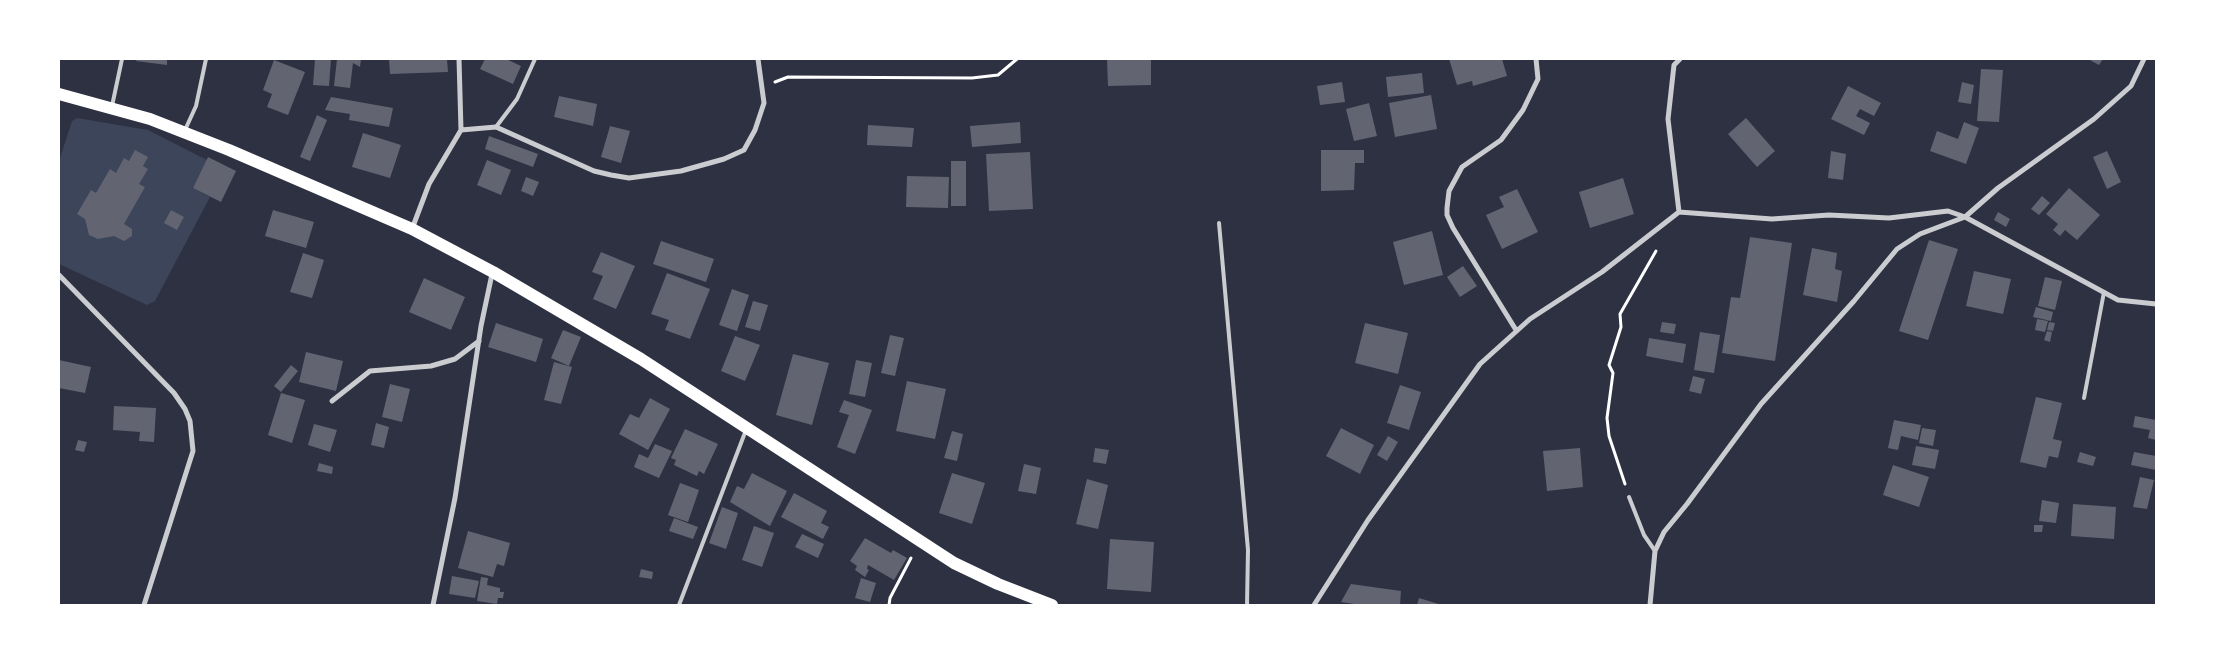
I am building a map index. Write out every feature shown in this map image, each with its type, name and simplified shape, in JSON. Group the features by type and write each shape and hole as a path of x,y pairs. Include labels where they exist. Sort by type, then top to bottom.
{"main road":[{"path":"59,94 150,119 184,132 412,230 493,272 641,359 748,426 954,563 998,584 1052,605"}],"street":[{"path":"412,230 429,184 461,130 460,59"},
{"path":"461,130 496,127 594,171 629,178 681,171 724,159 744,150 760,117 764,103 758,59"},
{"path":"1516,330 1453,228 1447,215 1447,208 1449,191 1462,167 1501,140 1523,110 1538,79 1536,59"},
{"path":"1678,212 1668,119 1674,65 1680,59"},
{"path":"1650,605 1655,551 1664,532 1761,404 1854,301 1897,249 1914,237 1965,217 1998,188 2094,119 2114,103 2130,86 2144,59"},
{"path":"1314,605 1368,520 1480,364 1516,330 1602,272 1678,212 1772,219 1829,215 1889,218 1948,211 1965,217 2118,300 2156,304"},
{"path":"433,605 455,498 479,340 493,272"},
{"path":"59,274 174,393 185,408 190,421 193,451 144,605"},
{"path":"332,401 370,371 431,366 455,358 479,340"}],"lane":[{"path":"112,108 122,59"},
{"path":"184,132 196,106 206,59"},
{"path":"496,127 517,99 535,59"},
{"path":"1219,222 1248,550 1247,605"},
{"path":"2084,398 2104,292"},
{"path":"679,605 748,426"},
{"path":"1629,497 1644,534 1655,551"}],"path":[{"path":"763,88 788,77 972,78 998,75 1017,59"},
{"path":"1629,497 1609,436 1607,418 1613,372 1609,365 1621,327 1620,314 1656,251 1664,222"},
{"path":"889,605 890,598 920,542"}],"shaded area":[{"path":"77,118 148,130 207,160 193,188 210,197 155,301 147,305 59,264 59,161 72,121"}],"building":[{"path":"137,59 167,59 167,65 136,61"},
{"path":"315,59 331,59 329,86 313,85"},
{"path":"337,59 361,59 360,67 353,63 350,88 334,86"},
{"path":"389,59 447,59 448,72 390,74"},
{"path":"485,59 506,59 521,66 513,84 480,69"},
{"path":"1107,59 1151,59 1151,85 1108,86"},
{"path":"1449,59 1502,59 1507,76 1473,86 1472,81 1457,85"},
{"path":"2088,59 2103,59 2099,65"},
{"path":"274,60 305,72 288,115 267,107 272,94 263,90"},
{"path":"1981,69 2003,70 1999,122 1977,121"},
{"path":"1422,73 1424,93 1388,97 1386,77"},
{"path":"1342,82 1345,102 1320,105 1317,86"},
{"path":"1962,82 1974,85 1971,104 1958,102"},
{"path":"1848,86 1881,103 1874,116 1860,109 1856,116 1870,123 1864,135 1831,119"},
{"path":"1431,95 1437,129 1395,137 1389,103"},
{"path":"559,96 597,104 593,126 554,117"},
{"path":"331,97 393,108 389,127 349,120 350,114 325,110"},
{"path":"1369,103 1377,136 1354,141 1346,109"},
{"path":"317,115 327,120 310,161 300,157"},
{"path":"1746,118 1775,151 1757,167 1728,134"},
{"path":"1020,122 1021,143 972,147 970,126"},
{"path":"1964,122 1979,128 1966,164 1930,151 1937,131 1958,139"},
{"path":"868,125 914,128 912,147 867,145"},
{"path":"610,126 630,131 621,163 601,157"},
{"path":"363,133 401,145 390,178 352,167"},
{"path":"489,136 538,154 533,167 485,149"},
{"path":"135,150 148,157 143,166 148,169 139,184 145,187 124,224 132,229 132,236 124,241 114,236 98,239 89,235 85,219 77,214 91,190 96,193 110,169 116,173 124,158 129,161"},
{"path":"1321,150 1364,150 1364,163 1355,163 1354,190 1321,191"},
{"path":"1831,151 1846,154 1843,180 1828,178"},
{"path":"2107,151 2121,182 2107,189 2093,157"},
{"path":"1030,152 1033,209 989,211 986,154"},
{"path":"208,157 236,171 221,202 193,188"},
{"path":"487,160 511,170 501,195 477,185"},
{"path":"951,161 966,161 966,206 951,206"},
{"path":"907,176 949,177 948,208 906,207"},
{"path":"526,177 539,182 533,196 521,191"},
{"path":"1623,178 1634,214 1590,228 1579,192"},
{"path":"2069,188 2100,215 2077,240 2065,230 2060,236 2053,230 2058,224 2046,214"},
{"path":"1517,189 1538,232 1502,249 1486,215 1504,207 1499,197"},
{"path":"2042,196 2050,203 2039,215 2031,209"},
{"path":"171,210 184,217 177,230 164,223"},
{"path":"273,210 314,222 306,248 265,236"},
{"path":"1998,212 2010,219 2006,227 1994,220"},
{"path":"1432,231 1443,275 1404,285 1393,242"},
{"path":"1750,237 1792,243 1775,361 1722,353 1731,297 1740,298"},
{"path":"1929,240 1958,249 1928,340 1899,331"},
{"path":"661,241 714,259 706,282 653,264"},
{"path":"1812,248 1837,253 1835,269 1842,271 1837,302 1803,295"},
{"path":"601,252 635,266 616,309 593,299 603,276 592,272"},
{"path":"303,253 324,260 312,298 290,292"},
{"path":"1463,266 1477,286 1460,297 1447,277"},
{"path":"1974,271 2011,279 2003,314 1966,306"},
{"path":"667,273 710,289 690,339 665,330 669,320 651,314"},
{"path":"2045,277 2062,281 2055,310 2038,306"},
{"path":"424,278 465,297 451,330 409,312"},
{"path":"732,289 749,295 737,331 719,325"},
{"path":"753,301 768,305 760,331 745,327"},
{"path":"2036,307 2053,312 2051,321 2033,317"},
{"path":"2037,319 2048,321 2045,332 2035,330"},
{"path":"1662,322 1676,324 1674,334 1660,332"},
{"path":"2049,322 2055,323 2053,331 2047,330"},
{"path":"496,323 543,339 536,362 488,347"},
{"path":"1365,323 1408,333 1398,374 1355,363"},
{"path":"563,330 581,337 569,366 551,358"},
{"path":"2047,331 2052,332 2050,342 2044,340"},
{"path":"1700,332 1720,335 1714,373 1694,370"},
{"path":"890,335 904,338 895,376 881,373"},
{"path":"735,336 760,345 745,381 721,371"},
{"path":"1649,338 1686,344 1683,363 1646,356"},
{"path":"306,352 343,361 336,391 299,382"},
{"path":"793,354 829,363 812,425 776,415"},
{"path":"59,360 91,367 85,393 59,388"},
{"path":"856,360 872,363 865,397 849,394"},
{"path":"554,362 572,367 561,404 544,400"},
{"path":"291,365 298,371 281,392 274,386"},
{"path":"1693,376 1705,379 1701,394 1689,391"},
{"path":"907,381 946,389 935,439 896,431"},
{"path":"390,384 410,389 402,422 382,417"},
{"path":"1400,385 1421,392 1409,430 1387,423"},
{"path":"281,393 305,400 292,443 268,435"},
{"path":"2036,397 2062,403 2053,439 2062,441 2058,458 2049,456 2046,468 2020,462"},
{"path":"650,398 670,409 648,450 619,434 630,414 639,418"},
{"path":"844,400 872,410 855,454 837,447 849,415 839,412"},
{"path":"114,406 156,408 154,442 139,441 140,432 113,430"},
{"path":"2135,416 2156,420 2156,440 2148,438 2150,430 2133,427"},
{"path":"1894,420 1921,425 1918,440 1901,436 1898,450 1888,448"},
{"path":"376,423 389,427 384,448 371,445"},
{"path":"314,424 337,430 330,452 308,445"},
{"path":"1341,428 1374,445 1360,474 1326,456"},
{"path":"1922,428 1936,430 1933,446 1919,443"},
{"path":"685,429 718,444 704,474 699,471 697,476 674,465 676,460 671,458"},
{"path":"952,431 963,434 957,461 944,458"},
{"path":"1388,436 1398,442 1387,461 1377,455"},
{"path":"78,440 87,442 84,452 75,450"},
{"path":"655,444 672,451 659,478 634,467 639,454 648,458"},
{"path":"1916,446 1939,450 1935,469 1912,465"},
{"path":"1095,448 1109,450 1106,464 1093,462"},
{"path":"1580,448 1583,487 1547,491 1543,451"},
{"path":"2080,452 2096,457 2093,466 2077,462"},
{"path":"2134,452 2156,456 2156,470 2131,465"},
{"path":"319,463 333,467 332,474 317,471"},
{"path":"1024,464 1041,468 1036,494 1018,491"},
{"path":"1893,465 1929,477 1919,507 1883,495"},
{"path":"752,473 787,491 770,526 730,502 737,486 744,489"},
{"path":"952,473 985,483 972,524 939,513"},
{"path":"2140,477 2154,480 2147,509 2133,507"},
{"path":"1087,479 1108,485 1098,529 1076,524"},
{"path":"680,483 699,490 688,522 668,515"},
{"path":"794,493 827,511 821,523 829,527 823,539 781,517"},
{"path":"2042,500 2059,503 2056,523 2039,521"},
{"path":"2073,504 2116,507 2114,539 2071,536"},
{"path":"722,507 738,513 726,549 709,543"},
{"path":"674,518 698,527 693,539 669,531"},
{"path":"2034,525 2043,525 2042,532 2034,532"},
{"path":"754,526 774,533 762,567 742,560"},
{"path":"468,531 510,543 504,566 497,564 493,577 458,568"},
{"path":"802,534 824,544 818,558 795,547"},
{"path":"865,538 891,553 893,550 907,558 894,580 868,565 867,569 869,570 865,577 855,570 857,566 850,561"},
{"path":"1110,539 1154,542 1151,592 1107,589"},
{"path":"641,569 653,572 652,579 639,577"},
{"path":"452,576 479,581 475,598 449,594"},
{"path":"481,577 488,578 487,585 500,588 500,592 504,592 503,598 498,598 497,604 477,601"},
{"path":"861,578 876,583 870,602 855,598"},
{"path":"1351,584 1401,591 1400,605 1361,605 1341,602"},
{"path":"1419,598 1442,605 1417,605"}]}
